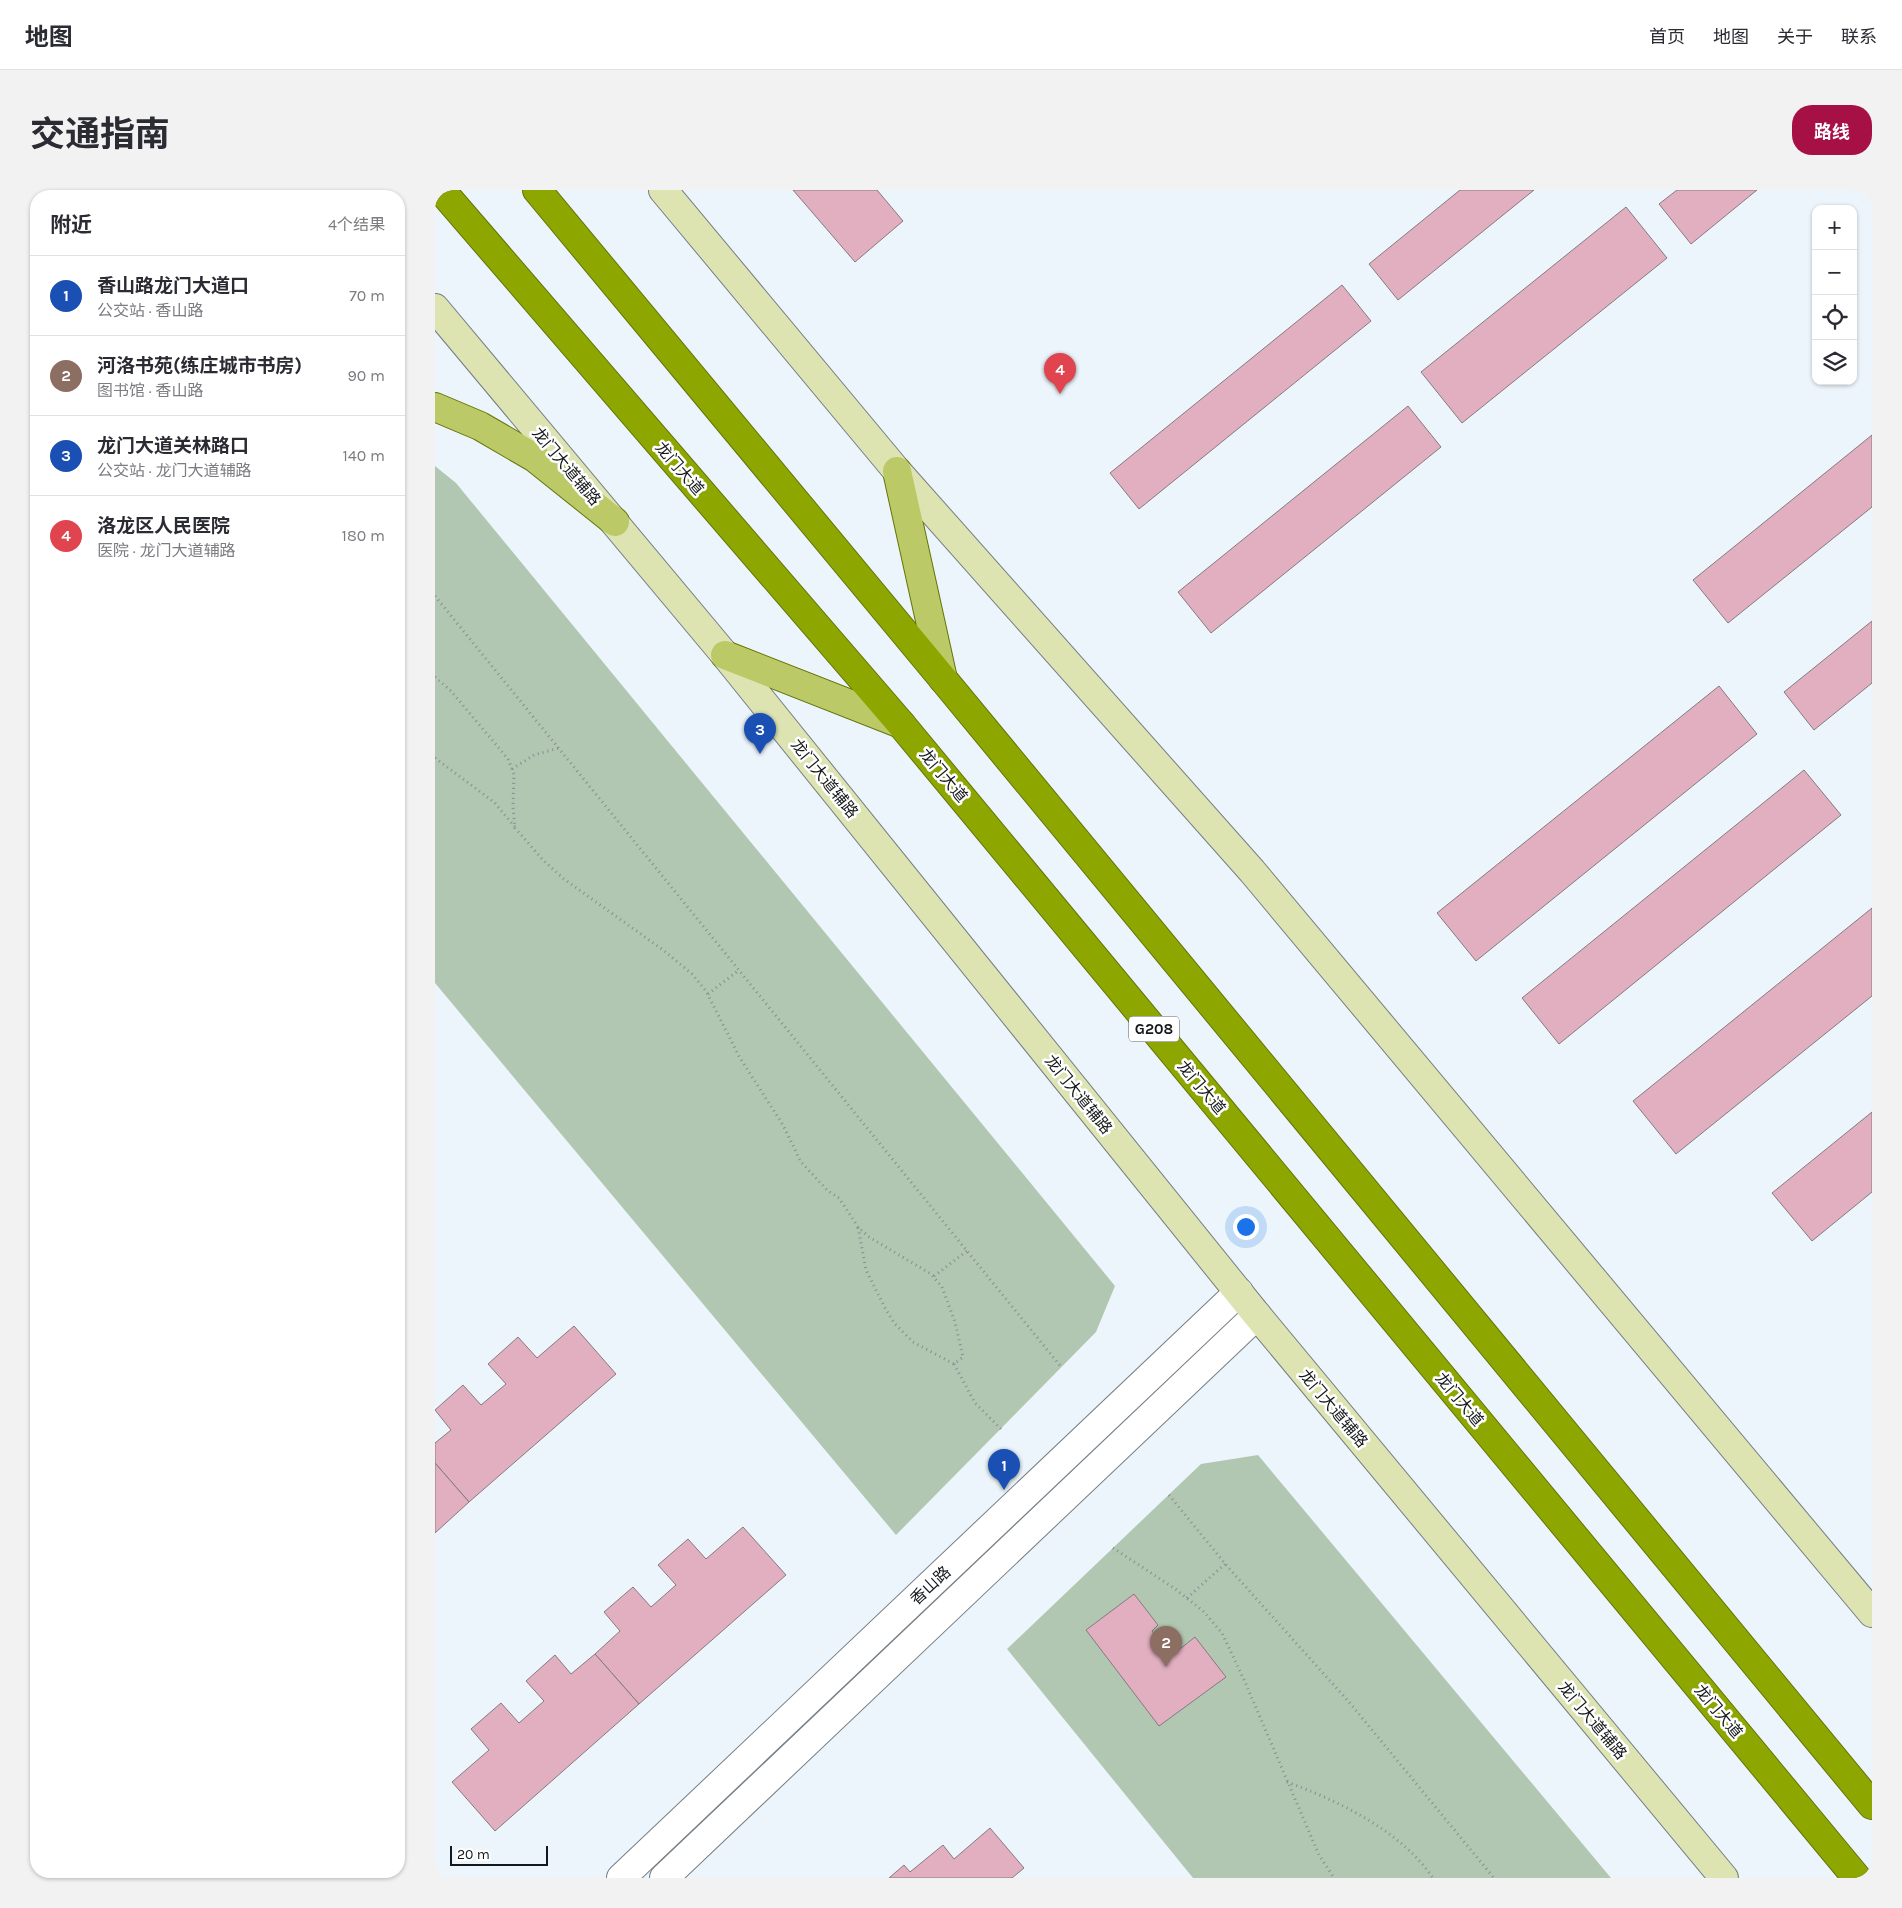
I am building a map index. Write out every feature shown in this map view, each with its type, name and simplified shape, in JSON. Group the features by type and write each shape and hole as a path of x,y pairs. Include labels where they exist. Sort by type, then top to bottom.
{"highway":[{"name":"龙门大道","path":"441,190 901,724 1857,1878"},
{"path":"537,190 1872,1805"}],"main road":[{"path":"663,190 897,471 1252,871 1872,1613"},
{"name":"龙门大道辅路","path":"435,308 725,655 1257,1315 1724,1878"},
{"path":"435,407 480,426 535,458 615,522"},
{"path":"897,471 943,679"},
{"path":"725,655 901,724"}],"street":[{"name":"香山路","path":"621,1878 1239,1292"},
{"name":"香山路","path":"664,1878 1257,1315"}],"path":[{"path":"435,596 1061,1368"},
{"path":"435,677 451,691 508,759 514,774 513,807 515,828"},
{"path":"512,769 534,755 559,748"},
{"path":"435,758 494,802 543,860 565,879 663,950 692,974 708,994 740,1058 783,1125 801,1162 828,1191 839,1198 858,1227 869,1237 933,1276 942,1287 955,1322 963,1357 954,1364"},
{"path":"708,994 739,970"},
{"path":"858,1227 866,1270 895,1324 913,1342 954,1364 975,1403 1001,1429"},
{"path":"933,1276 967,1251"},
{"path":"1169,1496 1225,1564 1349,1702 1494,1878"},
{"path":"1113,1548 1187,1598 1203,1611 1222,1633 1319,1855 1334,1878"},
{"path":"1187,1598 1225,1564"},
{"path":"1286,1781 1317,1793 1376,1826 1409,1850 1433,1878"}],"green space":[{"path":"435,466 456,483 1115,1286 1096,1332 896,1535 435,983"},
{"path":"1258,1455 1611,1878 1193,1878 1007,1649 1201,1464"}],"building":[{"path":"793,190 877,190 903,221 855,262"},
{"path":"1460,190 1534,190 1398,300 1369,264"},
{"path":"1677,190 1757,190 1691,244 1659,204"},
{"path":"1626,207 1667,258 1462,423 1421,372"},
{"path":"1342,285 1371,321 1139,509 1110,473"},
{"path":"1408,406 1441,447 1211,633 1178,592"},
{"path":"1872,435 1872,507 1728,623 1693,580"},
{"path":"1872,621 1872,683 1814,730 1784,692"},
{"path":"1719,686 1757,734 1476,961 1437,913"},
{"path":"1804,770 1841,815 1559,1044 1522,998"},
{"path":"1872,908 1872,996 1676,1154 1633,1101"},
{"path":"1872,1112 1872,1192 1812,1241 1772,1193"},
{"path":"574,1326 616,1374 469,1502 435,1463 435,1443 451,1430 435,1410 463,1385 481,1405 506,1384 488,1364 518,1337 537,1358"},
{"path":"435,1463 469,1502 435,1533"},
{"path":"743,1527 786,1575 639,1704 595,1654 620,1631 604,1612 633,1587 651,1607 676,1585 658,1565 688,1539 706,1559"},
{"path":"1134,1594 1158,1625 1152,1631 1171,1656 1195,1637 1226,1677 1159,1726 1086,1630"},
{"path":"595,1654 639,1704 495,1831 452,1782 489,1750 471,1729 501,1703 519,1723 544,1701 526,1681 555,1655 571,1674"},
{"path":"990,1828 1024,1868 1012,1878 889,1878 904,1865 910,1872 943,1845 954,1859"}],"place":[{"name":"洛龙区人民医院","path":"1060,394"},
{"name":"龙门大道关林路口","path":"760,754"},
{"name":"香山路龙门大道口","path":"1004,1490"},
{"name":"河洛书苑(练庄城市书房)","path":"1166,1667"}]}
